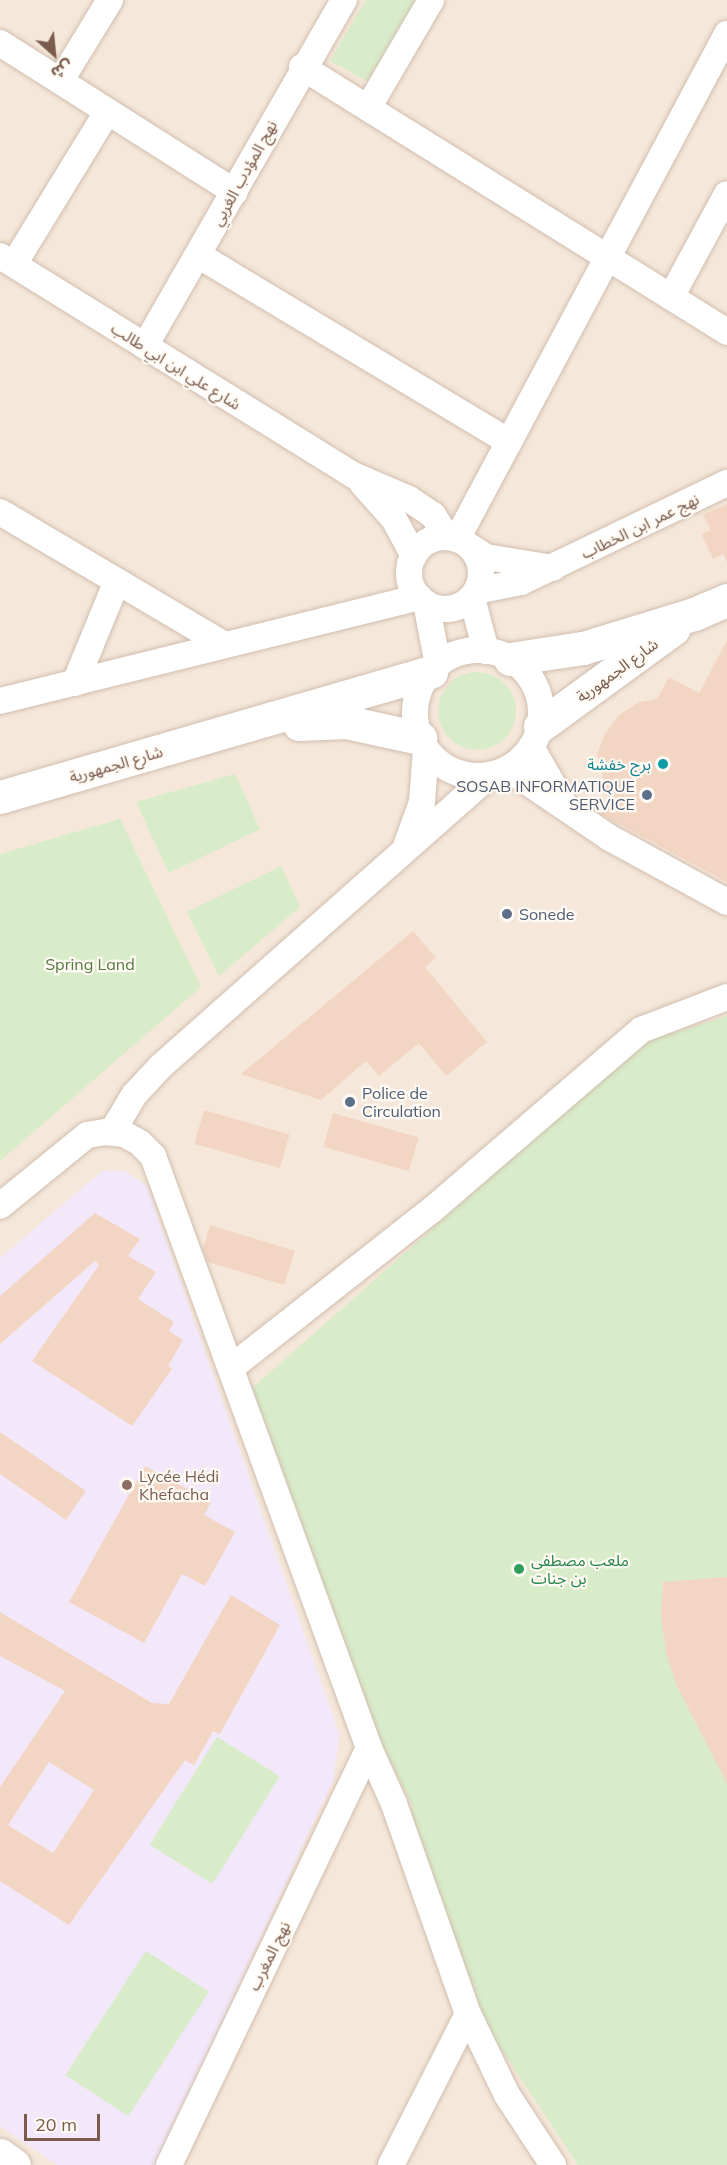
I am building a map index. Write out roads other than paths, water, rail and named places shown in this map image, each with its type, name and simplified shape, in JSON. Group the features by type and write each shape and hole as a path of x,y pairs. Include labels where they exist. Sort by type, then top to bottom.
{"street":[{"path":"61,80 110,0"},
{"name":"نهج المؤدب الغربي","path":"145,346 235,192 302,67 344,0"},
{"path":"368,108 431,0"},
{"path":"459,542 509,442 727,34"},
{"path":"0,43 235,192"},
{"path":"302,67 727,332"},
{"path":"7,260 107,112"},
{"path":"671,297 727,194"},
{"path":"198,255 509,442"},
{"name":"شارع علي ابن ابي طالب","path":"7,260 353,475 416,503 459,542"},
{"name":"شارع علي ابن ابي طالب","path":"353,475 383,504 417,584 434,669"},
{"name":"نهج عمر ابن الخطاب","path":"474,595 521,582 553,568 727,483"},
{"path":"0,512 225,645"},
{"path":"417,584 429,541 459,542 486,556 553,568"},
{"path":"459,542 481,570 474,595 498,655"},
{"path":"75,683 117,581"},
{"path":"417,584 454,607 474,595"},
{"path":"0,701 337,615 417,584"},
{"name":"شارع الجمهورية","path":"498,655 583,648 694,614 727,600"},
{"name":"شارع الجمهورية","path":"535,737 694,614"},
{"path":"112,1132 134,1095 161,1066 499,772 535,737 541,706 536,688 525,672 498,655 460,654 434,669 416,703 423,744 422,802 403,855"},
{"name":"شارع الجمهورية","path":"0,797 231,732 434,669"},
{"name":"شارع الجمهورية","path":"231,732 346,722 423,744"},
{"path":"535,737 569,812"},
{"path":"423,744 451,770 470,776 499,772 727,902"},
{"path":"232,1367 433,1209 641,1030 727,997"},
{"path":"0,1206 78,1140 112,1132 141,1143 158,1164 369,1748 394,1803 468,2014 507,2095 553,2165"},
{"name":"نهج المغرب","path":"169,2165 369,1748"},
{"path":"391,2165 468,2014"},
{"path":"0,2156 14,2165"}],"place":[{"name":"برج خفشة","path":"663,764"},
{"name":"SOSAB INFORMATIQUE SERVICE","path":"647,795"},
{"name":"Sonede","path":"507,914"},
{"name":"Police de Circulation","path":"350,1102"},
{"name":"Lycée Hédi Khefacha","path":"127,1485"},
{"name":"ملعب مصطفى بن جنات","path":"519,1569"}],"park label":[{"name":"Spring Land","path":"90,964"}]}
